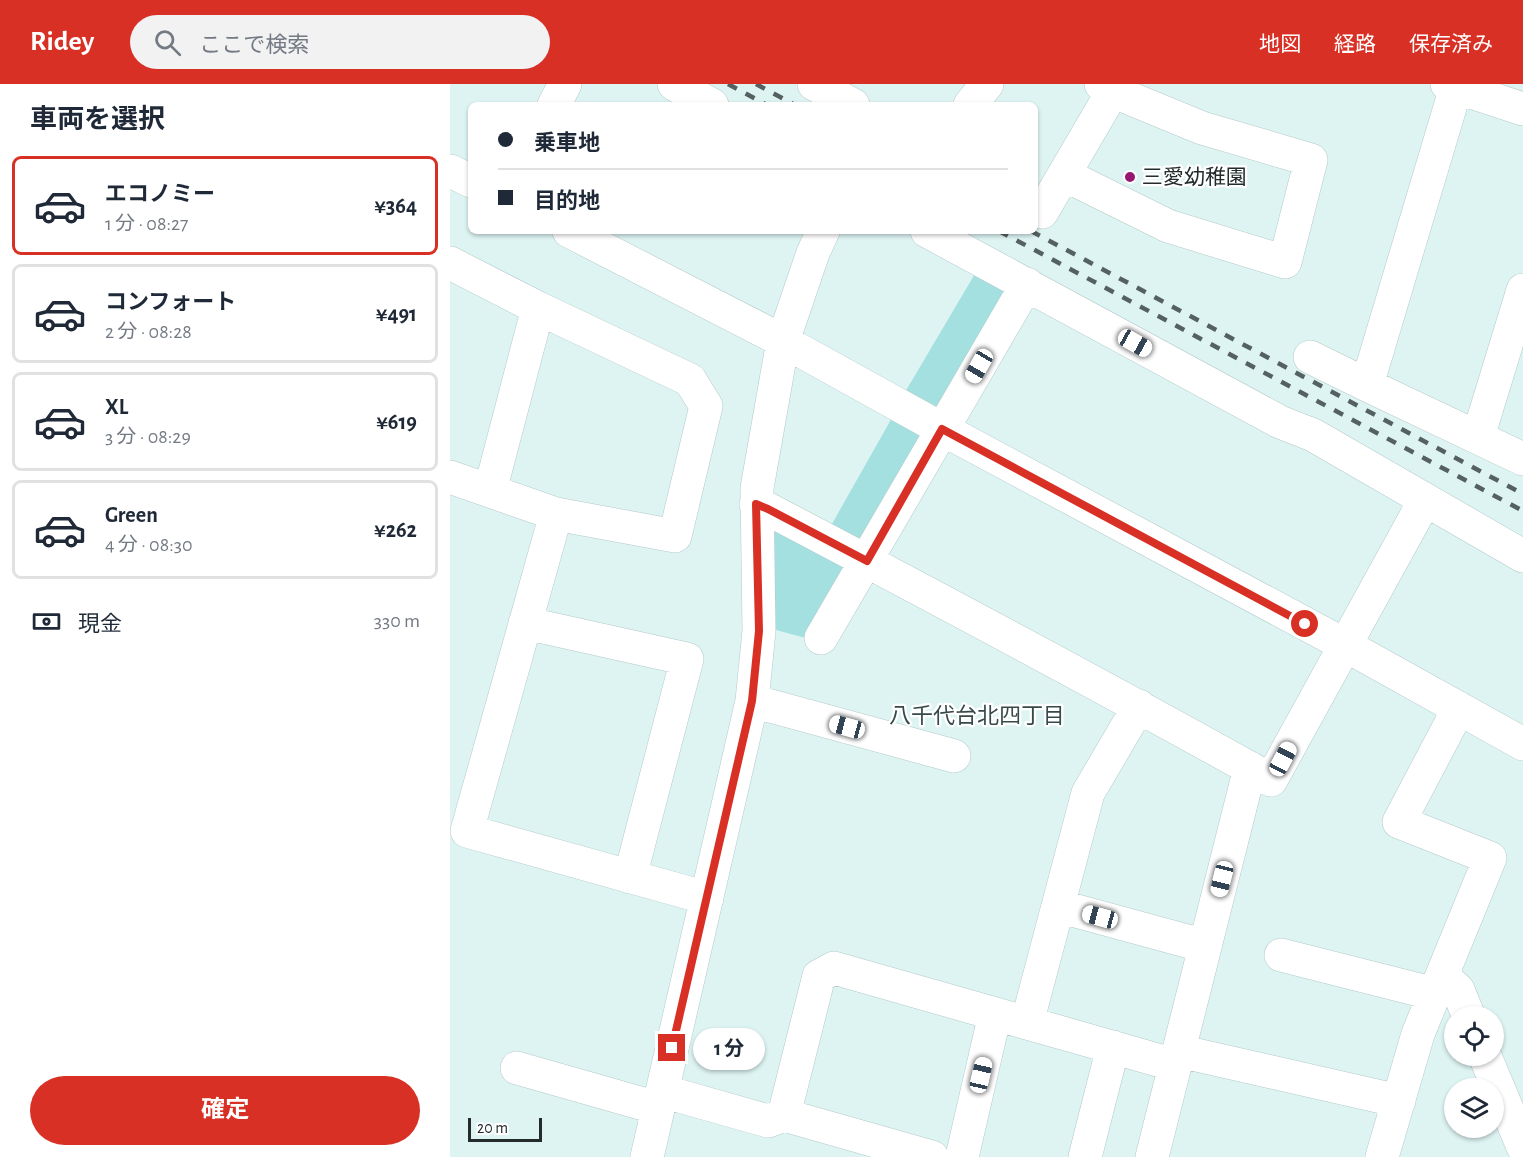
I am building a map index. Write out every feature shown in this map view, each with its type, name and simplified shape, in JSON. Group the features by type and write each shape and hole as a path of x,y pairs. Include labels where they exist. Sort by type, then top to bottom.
{"street":[{"path":"555,102 564,84"},
{"path":"674,84 707,102"},
{"path":"814,84 853,98"},
{"path":"972,102 987,84"},
{"path":"1367,385 1454,85 1523,109"},
{"path":"1042,212 1065,175 1110,86 1202,128 1311,160 1285,262 1168,226 1065,175"},
{"path":"450,171 468,180"},
{"path":"575,234 783,341 1345,645 1523,744"},
{"path":"647,1157 752,701 759,631 757,488 783,341 822,234"},
{"path":"933,234 1280,422 1313,435 1523,556"},
{"path":"450,263 538,308 690,380 706,406 675,536 556,514 450,477"},
{"path":"821,638 1027,284"},
{"path":"1478,437 1523,290"},
{"path":"490,490 538,308"},
{"path":"1310,357 1523,459"},
{"path":"756,504 1139,706 1272,780 1425,500"},
{"path":"556,514 467,831 706,898"},
{"path":"525,623 687,659 630,877"},
{"path":"752,701 954,756"},
{"path":"1027,1023 1088,793 1139,706"},
{"path":"1383,1157 1418,1034 1490,858 1399,822 1459,708"},
{"path":"1152,1157 1250,768"},
{"path":"1058,906 1205,946"},
{"path":"1281,955 1439,984 1458,990 1465,1006"},
{"path":"784,1115 819,976 834,968 1113,1047 1399,1101"},
{"path":"962,1157 995,1014"},
{"path":"1085,1157 1113,1047"},
{"path":"1489,1066 1523,1147"},
{"path":"517,1068 646,1105 659,1101 768,1121 784,1115 932,1157"}],"shaded area":[{"path":"976,272 1005,289 1008,298 941,411 904,394"},
{"path":"893,416 924,434 865,548 828,531"},
{"path":"772,528 850,564 813,640 776,630"}],"railway":[{"path":"728,84 761,102"},
{"path":"756,84 789,102"},
{"path":"1005,234 1523,511"},
{"path":"1037,234 1523,494"}],"place":[{"name":"三愛幼稚園","path":"1130,177"}],"district":[{"name":"八千代台北四丁目","path":"977,716"}],"route":[{"path":"672,1048 752,701 759,631 756,504 867,561 942,429 1305,624"}]}
